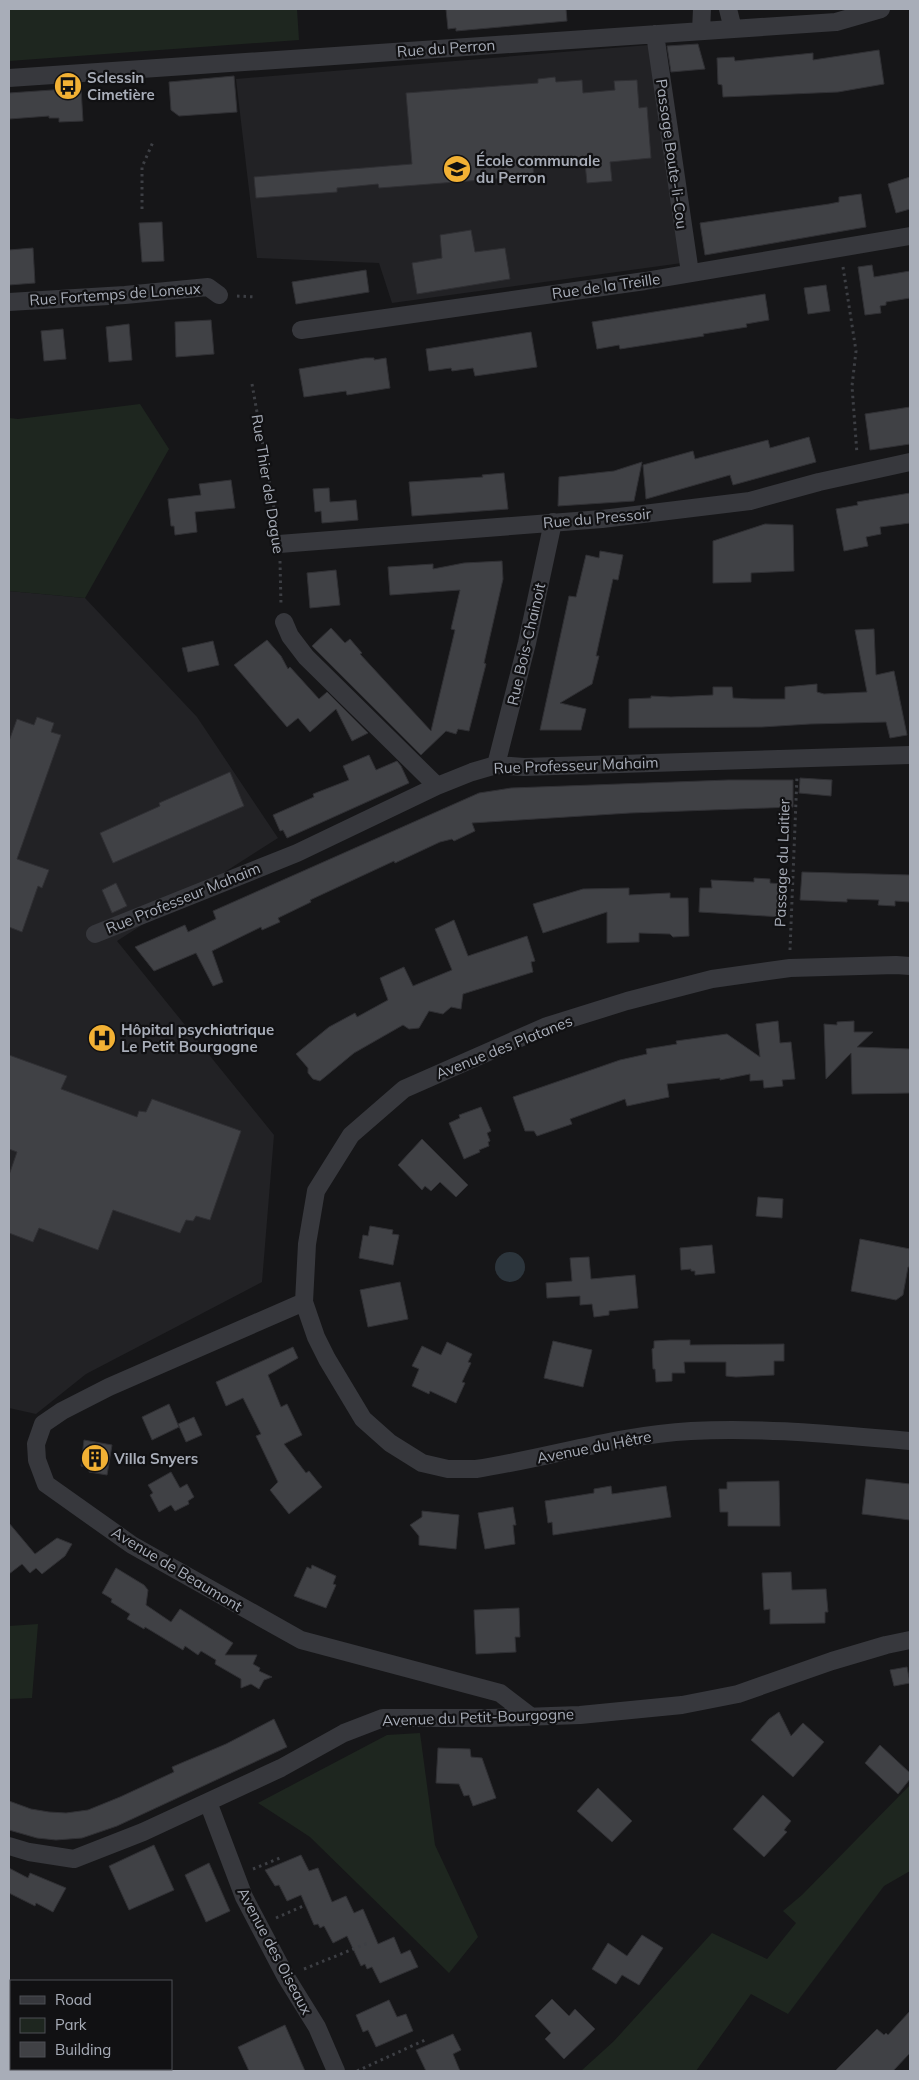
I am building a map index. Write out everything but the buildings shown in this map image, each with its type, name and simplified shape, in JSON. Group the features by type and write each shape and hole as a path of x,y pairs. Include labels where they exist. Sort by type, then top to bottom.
{"street":[{"path":"701,31 702,9"},
{"path":"728,9 733,29"},
{"name":"Rue du Perron","path":"9,78 836,22 881,9"},
{"name":"Passage Boute-li-Cou","path":"655,34 690,273"},
{"name":"Rue de la Treille","path":"301,330 690,273 910,236"},
{"name":"Rue Fortemps de Loneux","path":"9,302 126,295 208,287 219,295"},
{"name":"Rue du Pressoir","path":"280,544 602,519 750,501 858,472 910,462"},
{"name":"Rue Bois-Chainoit","path":"496,765 527,644 553,522"},
{"path":"283,614 290,636 306,657 437,786"},
{"name":"Rue Professeur Mahaim","path":"96,934 297,852 437,786 496,765 524,767 910,755"},
{"name":"Avenue des Platanes","path":"326,1359 304,1302 307,1244 316,1191 350,1135 404,1089 547,1026 627,1001 712,979 790,968 910,966"},
{"name":"Avenue de Beaumont","path":"304,1302 110,1387 62,1411 43,1424 36,1444 37,1460 46,1484 132,1545 301,1640 500,1692 530,1716"},
{"name":"Avenue du Hêtre","path":"326,1359 363,1419 390,1443 422,1463 448,1469 476,1470 645,1436 691,1431 769,1429 910,1441"},
{"name":"Avenue du Petit-Bourgogne","path":"9,1846 29,1852 74,1859 142,1832 208,1802 281,1768 344,1733 383,1718 491,1718 580,1715 682,1705 760,1687 832,1661 910,1640"},
{"name":"Avenue des Oiseaux","path":"208,1802 244,1897 286,1977 317,2027 336,2071"}],"path":[{"path":"142,209 142,167 153,142"},
{"path":"840,249 856,351 852,386 858,472"},
{"name":"Rue Thier del Dague","path":"252,384 280,544 283,614"},
{"name":"Passage du Laitier","path":"790,968 797,758"},
{"path":"236,1876 280,1858"},
{"path":"259,1925 310,1903"},
{"path":"286,1977 368,1943"},
{"path":"357,2071 425,2040"}],"shaded area":[{"name":"École communale du Perron","path":"649,45 682,263 392,303 379,263 257,258 236,79"},
{"name":"Hôpital psychiatrique Le Petit Bourgogne","path":"9,591 85,598 197,717 278,838 117,941 274,1135 262,1282 86,1374 36,1414 9,1408"},
{"path":"510,1252 521,1256 525,1267 521,1278 510,1282 499,1278 495,1267 499,1256"}],"green space":[{"path":"9,9 297,9 299,40 9,61"},
{"path":"140,404 169,449 85,598 9,591 9,418 18,419"},
{"path":"38,1624 32,1698 9,1699 9,1626"},
{"path":"420,1733 435,1845 478,1937 449,1973 310,1837 258,1803 387,1735"},
{"path":"910,1785 910,1871 884,1886 788,2014 751,1994 696,2071 581,2071 614,2041 712,1933 767,1959 796,1923 783,1911 802,1895"}],"place":[{"name":"Sclessin Cimetière","path":"68,86"},
{"name":"École communale du Perron","path":"457,169"},
{"name":"Hôpital psychiatrique Le Petit Bourgogne","path":"102,1038"},
{"name":"Villa Snyers","path":"95,1458"}]}
